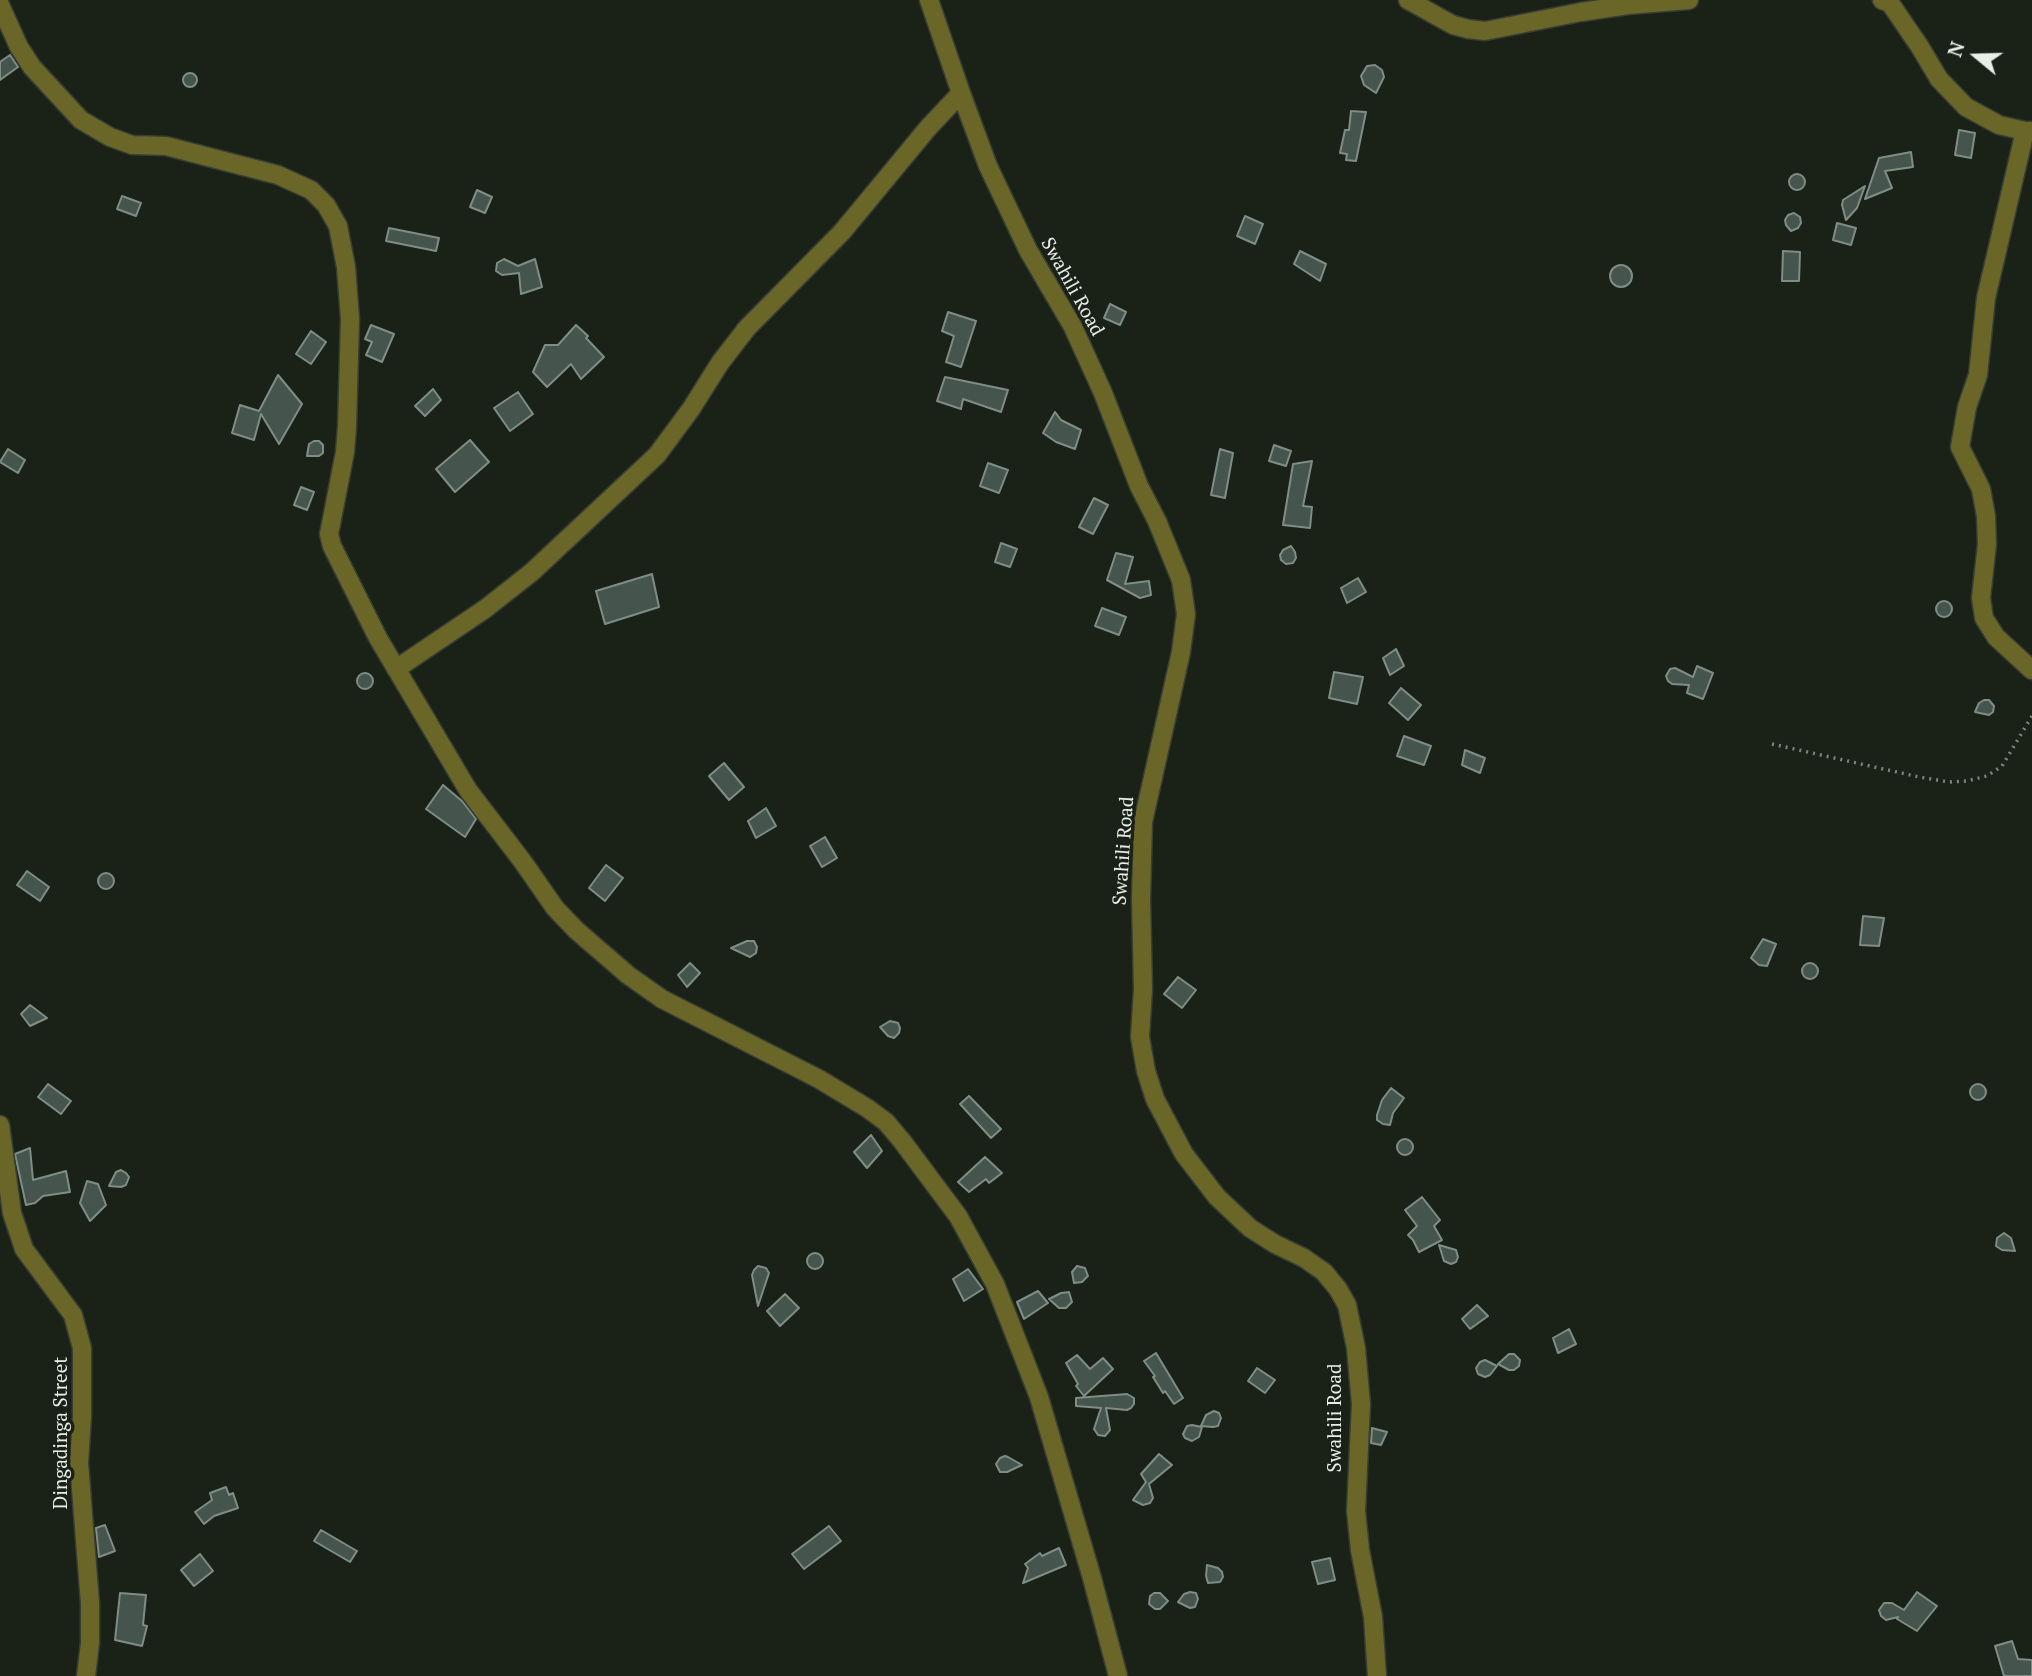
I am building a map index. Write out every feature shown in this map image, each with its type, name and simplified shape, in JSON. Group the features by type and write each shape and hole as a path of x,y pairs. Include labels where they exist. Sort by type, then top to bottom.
{"street":[{"name":"Swahili Road","path":"929,0 988,166 1028,250 1073,327 1181,580 1186,614 1181,652 1143,822 1143,989 1140,1037 1146,1071 1155,1099 1184,1154 1217,1197 1250,1228 1324,1272 1347,1305 1356,1348 1361,1404 1356,1511 1373,1617 1377,1676"},
{"path":"1408,0 1453,25 1485,31 1581,12 1689,0"},
{"path":"1881,0 1890,3 1939,79 1966,107 1998,124 2028,131 1986,298 1978,375 1965,416 1960,447 1981,489 1986,516 1987,544 1980,598 1984,618 1996,637 2032,670"},
{"path":"0,5 19,47 32,67 81,120 110,137 132,145 166,146 278,175 312,190 326,205 338,226 350,320 345,452 329,534 332,546 377,638 468,790 555,908 576,930 610,961 662,999 819,1079 877,1115 902,1141 958,1216 995,1284 1039,1396 1118,1676"},
{"path":"396,669 485,609 532,572 657,455 747,327 842,232 928,128 961,93"},
{"name":"Dingadinga Street","path":"0,1125 12,1213 24,1249 73,1315 82,1348 79,1463 90,1603 90,1643 86,1676"}],"path":[{"path":"1772,744 1919,777 1949,782 1967,781 1987,776 2002,766 2032,716"}],"building":[{"path":"10,55 18,67 0,80 0,62"},
{"path":"1375,65 1382,70 1384,77 1376,93 1364,85 1361,76 1367,66"},
{"path":"187,73 193,73 197,80 193,87 187,87 183,83 183,77"},
{"path":"1351,111 1366,112 1356,161 1346,160 1347,154 1340,153 1345,130 1349,130"},
{"path":"1959,130 1975,133 1971,158 1955,155"},
{"path":"1911,152 1913,167 1885,171 1892,188 1865,199 1879,158"},
{"path":"1794,174 1800,174 1805,182 1803,188 1794,190 1789,185 1789,179"},
{"path":"1865,186 1857,208 1846,220 1843,200"},
{"path":"477,190 492,197 485,213 470,207"},
{"path":"122,196 141,203 136,216 117,209"},
{"path":"1794,213 1800,217 1801,223 1791,231 1785,220 1788,215"},
{"path":"1245,216 1263,224 1255,244 1237,236"},
{"path":"1837,223 1856,228 1851,245 1833,240"},
{"path":"389,228 439,238 436,251 386,241"},
{"path":"1300,251 1326,264 1320,281 1294,264"},
{"path":"1783,251 1800,252 1799,281 1782,281"},
{"path":"504,259 518,266 535,259 542,287 521,294 519,273 502,275 496,271 497,263"},
{"path":"1621,265 1629,268 1632,276 1629,284 1621,287 1613,284 1610,276 1613,268"},
{"path":"1110,304 1126,312 1120,325 1104,318"},
{"path":"948,312 976,321 961,367 946,362 954,336 942,331"},
{"path":"371,325 394,334 382,362 366,355 372,342 365,339"},
{"path":"576,325 604,357 581,379 571,364 547,387 533,372 545,345 558,345"},
{"path":"311,331 326,342 311,364 296,354"},
{"path":"278,375 302,404 279,444 261,414 254,440 232,433 240,405 259,411"},
{"path":"945,377 1008,390 1001,412 963,399 961,409 937,401"},
{"path":"433,389 441,400 425,416 415,406"},
{"path":"518,392 533,414 510,431 494,408"},
{"path":"1055,412 1061,420 1081,430 1075,449 1056,442 1043,433"},
{"path":"470,440 489,462 455,492 436,469"},
{"path":"314,441 323,445 323,453 319,456 307,456 309,444"},
{"path":"1274,445 1291,451 1286,466 1269,461"},
{"path":"8,449 25,460 18,473 0,462"},
{"path":"1220,449 1233,453 1225,498 1211,495"},
{"path":"1312,461 1303,506 1312,507 1310,528 1283,525 1293,464"},
{"path":"988,463 1008,470 999,493 980,486"},
{"path":"301,487 314,492 307,510 294,505"},
{"path":"1094,498 1108,505 1093,534 1079,527"},
{"path":"1001,543 1017,549 1010,567 995,562"},
{"path":"1291,546 1296,558 1293,563 1286,564 1280,555"},
{"path":"1116,553 1133,557 1125,584 1149,581 1151,595 1140,598 1107,580"},
{"path":"652,574 659,607 605,624 596,591"},
{"path":"1358,578 1366,592 1347,603 1341,588"},
{"path":"1944,601 1950,603 1950,615 1944,617 1938,615 1936,609 1938,603"},
{"path":"1102,608 1126,617 1119,635 1095,626"},
{"path":"1396,649 1404,666 1390,675 1383,658"},
{"path":"1697,666 1713,673 1703,699 1687,693 1689,685 1672,684 1666,676 1670,669 1675,668 1693,677"},
{"path":"1334,672 1363,677 1357,704 1329,698"},
{"path":"362,673 368,673 373,681 371,687 362,689 357,684 357,678"},
{"path":"1401,688 1421,705 1408,720 1389,703"},
{"path":"1989,700 1994,706 1989,715 1975,712 1979,703"},
{"path":"1404,736 1431,746 1424,765 1397,756"},
{"path":"1465,750 1485,758 1480,773 1462,765"},
{"path":"724,763 744,787 729,800 709,776"},
{"path":"443,785 462,801 476,819 465,837 426,809"},
{"path":"766,808 776,826 756,838 748,821"},
{"path":"825,837 837,858 822,867 810,846"},
{"path":"606,865 623,878 605,901 589,888"},
{"path":"27,871 49,887 40,901 17,885"},
{"path":"103,873 109,873 114,881 112,887 103,889 98,884 98,878"},
{"path":"1863,916 1884,918 1879,946 1860,945"},
{"path":"1763,939 1776,944 1767,966 1759,965 1751,958"},
{"path":"754,941 757,947 756,953 750,957 731,948"},
{"path":"690,963 700,973 687,987 678,975"},
{"path":"1810,963 1816,965 1816,977 1810,979 1804,977 1802,971 1804,965"},
{"path":"1178,977 1196,990 1182,1008 1164,994"},
{"path":"30,1005 47,1018 30,1026 21,1014"},
{"path":"890,1021 898,1023 900,1028 894,1038 888,1036 880,1027"},
{"path":"48,1084 71,1101 61,1114 38,1097"},
{"path":"1978,1084 1984,1086 1984,1098 1978,1100 1972,1098 1970,1092 1972,1086"},
{"path":"1391,1088 1404,1098 1393,1113 1390,1125 1377,1120 1377,1115 1382,1100"},
{"path":"969,1096 1001,1129 991,1138 960,1104"},
{"path":"871,1135 882,1151 867,1168 854,1152"},
{"path":"1402,1139 1408,1139 1413,1147 1411,1153 1402,1155 1397,1150 1397,1144"},
{"path":"30,1148 33,1180 66,1171 70,1192 43,1196 35,1203 26,1205 15,1154"},
{"path":"985,1157 1002,1173 989,1183 986,1179 969,1192 958,1182"},
{"path":"121,1170 129,1177 126,1185 109,1186 116,1172"},
{"path":"87,1181 98,1184 106,1205 90,1221 80,1203"},
{"path":"1422,1197 1440,1220 1434,1226 1442,1240 1419,1252 1408,1235 1417,1226 1405,1210"},
{"path":"2004,1233 2011,1238 2015,1251 2002,1250 1996,1246 1997,1238"},
{"path":"1439,1245 1456,1250 1456,1262 1451,1264 1444,1261"},
{"path":"812,1253 818,1253 823,1261 821,1267 812,1269 807,1264 807,1258"},
{"path":"758,1266 766,1268 769,1273 758,1306 752,1275"},
{"path":"1077,1266 1085,1268 1088,1276 1082,1282 1074,1283 1072,1272"},
{"path":"968,1269 983,1289 964,1301 953,1279"},
{"path":"1038,1291 1048,1303 1024,1319 1017,1302"},
{"path":"1069,1292 1072,1302 1066,1308 1059,1308 1049,1299 1061,1293"},
{"path":"785,1294 799,1308 780,1326 767,1311"},
{"path":"1477,1305 1488,1316 1470,1329 1462,1319"},
{"path":"1569,1329 1576,1344 1558,1353 1553,1338"},
{"path":"1156,1353 1183,1398 1174,1404 1165,1391 1163,1393 1144,1361"},
{"path":"1509,1354 1514,1354 1520,1360 1519,1366 1514,1370 1498,1364"},
{"path":"1077,1355 1090,1369 1103,1358 1113,1369 1084,1396 1076,1386 1078,1384 1066,1363"},
{"path":"1485,1360 1497,1366 1485,1377 1478,1374 1476,1368"},
{"path":"1257,1368 1275,1380 1265,1393 1248,1381"},
{"path":"1127,1394 1134,1398 1131,1408 1106,1408 1110,1430 1105,1436 1098,1435 1094,1429 1101,1408 1076,1406 1076,1398"},
{"path":"1214,1411 1219,1413 1221,1418 1218,1426 1201,1426 1206,1415"},
{"path":"1187,1426 1202,1427 1199,1437 1192,1441 1183,1434"},
{"path":"1372,1428 1387,1432 1381,1445 1371,1443"},
{"path":"1159,1454 1172,1465 1149,1484 1153,1498 1150,1503 1143,1505 1133,1500 1146,1482 1141,1474"},
{"path":"1005,1456 1022,1465 1007,1472 1000,1472 996,1464"},
{"path":"226,1487 229,1495 233,1493 238,1508 214,1516 204,1524 195,1512 212,1500 210,1493"},
{"path":"105,1525 115,1551 99,1557 96,1528"},
{"path":"829,1526 841,1541 804,1569 792,1554"},
{"path":"321,1530 357,1551 350,1562 314,1541"},
{"path":"1059,1548 1066,1565 1023,1583 1028,1568 1025,1564 1040,1553 1042,1556"},
{"path":"200,1554 213,1571 194,1586 181,1570"},
{"path":"1330,1558 1335,1580 1318,1584 1312,1562"},
{"path":"1207,1565 1222,1572 1220,1582 1208,1583"},
{"path":"1917,1592 1937,1606 1917,1631 1897,1619 1898,1617 1886,1620 1881,1616 1879,1610 1884,1603 1892,1603 1904,1610"},
{"path":"120,1593 146,1595 143,1625 147,1626 142,1646 115,1640"},
{"path":"1160,1593 1168,1601 1160,1609 1149,1604 1150,1596"},
{"path":"1196,1593 1198,1599 1195,1607 1190,1608 1178,1602 1184,1594"},
{"path":"2012,1641 2018,1659 2032,1660 2032,1676 2004,1676 1995,1646"}]}
